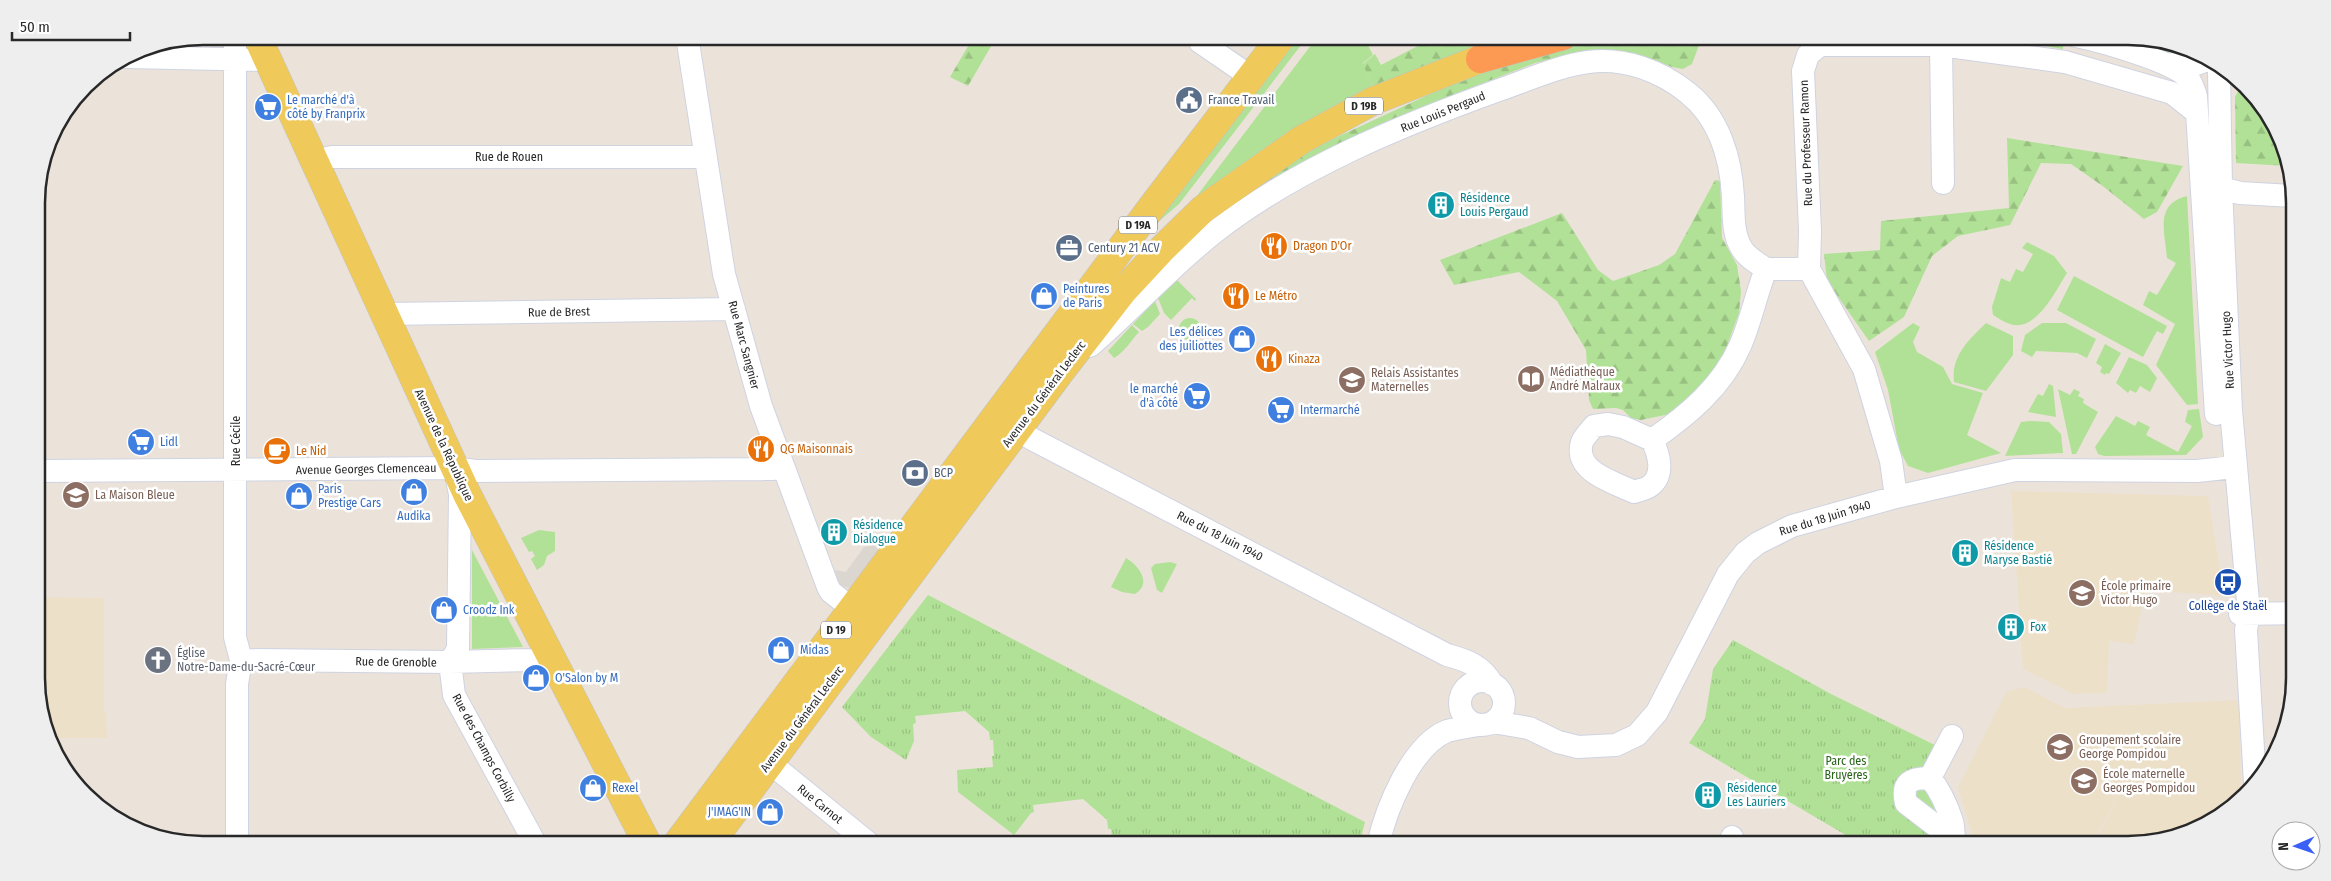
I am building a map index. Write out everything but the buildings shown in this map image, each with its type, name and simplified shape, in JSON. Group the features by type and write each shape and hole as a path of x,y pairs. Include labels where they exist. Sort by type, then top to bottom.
{"highway":[{"path":"1480,59 1531,45"}],"main road":[{"name":"Avenue du Général Leclerc","path":"716,836 770,763 862,617 996,415 1275,45"},
{"name":"D 19B","path":"1480,59 1515,45"},
{"name":"Avenue de la République","path":"263,48 454,468 643,836"},
{"name":"Avenue du Général Leclerc","path":"683,836 758,735 862,617 1019,429 1123,291 1162,249 1203,210 1248,176 1301,140 1373,102 1480,59"},
{"path":"758,735 761,753 770,763"}],"street":[{"name":"Rue Marc Sangnier","path":"688,45 722,266 754,384 828,587 862,617"},
{"path":"1204,45 1238,68 1250,79"},
{"name":"Rue du Professeur Ramon","path":"1809,269 1810,231 1803,71 1808,55 1820,45 1941,45 2065,62 2172,93 2196,112"},
{"path":"1941,45 1943,183"},
{"path":"2104,45 2164,64 2188,78 2196,96 2196,112 2211,189 2286,196"},
{"path":"145,56 235,47 243,61 263,48"},
{"name":"Rue Cécile","path":"235,47 235,637 242,660 237,684 237,836"},
{"name":"Rue Louis Pergaud","path":"1063,369 1120,320 1134,304 1215,232 1286,186 1343,155 1429,116 1530,79 1589,62 1615,62 1648,69 1675,82 1691,95 1703,109 1715,125 1728,158 1733,194 1734,231 1742,250 1766,269"},
{"path":"2164,64 2194,65 2201,63"},
{"name":"Rue Victor Hugo","path":"2219,74 2211,189 2227,468 2245,619 2254,772"},
{"name":"Rue de Rouen","path":"314,161 332,157 705,157"},
{"path":"1652,440 1694,409 1713,389 1728,368 1740,346 1766,269 1809,269 1864,369 1891,461 1896,497"},
{"name":"Rue de Brest","path":"384,314 734,309"},
{"name":"Rue du 18 Juin 1940","path":"996,415 1032,439 1447,655 1463,659 1486,672 1498,693 1529,728"},
{"name":"Avenue Georges Clemenceau","path":"45,471 454,468 476,471 773,469 782,465"},
{"name":"Rue des Champs Corbilly","path":"454,468 460,494 458,649 450,662 454,695 531,836"},
{"name":"Rue du 18 Juin 1940","path":"1486,723 1529,728 1558,742 1578,747 1616,745 1637,735 1657,712 1728,574 1744,553 1764,539 1792,526 1896,497 2015,470 2197,471 2227,468"},
{"path":"2245,619 2286,614"},
{"name":"Rue de Grenoble","path":"242,660 450,662 534,660 549,654"},
{"path":"1447,655 1463,700 1467,719 1486,723"},
{"path":"1381,836 1393,800 1422,749 1447,732 1486,723 1501,713 1498,693 1480,681 1468,686 1447,732"},
{"path":"1930,778 1952,736"},
{"name":"Rue Carnot","path":"770,763 860,836"},
{"path":"1930,778 1916,778 1909,782 1904,792 1906,803 1949,836"},
{"path":"1930,778 1942,797 1953,823 1953,836"}],"shaded area":[{"name":"École primaire Victor Hugo","path":"2011,491 2208,496 2224,596 2146,590 2134,644 2109,641 2107,693 2073,694 2023,669"},
{"path":"874,545 882,554 856,586 848,588 838,584 835,570 846,572 864,547"},
{"path":"45,597 104,598 104,712 106,712 107,738 57,738 48,709 45,688"},
{"name":"Groupement scolaire George Pompidou","path":"2024,687 2065,708 2239,700 2241,789 2207,815 2179,828 2138,836 2098,836 2127,778 2096,836 1973,836 1958,787 2006,692"}],"green space":[{"path":"969,45 992,45 968,86 950,77"},
{"path":"1286,45 1301,45 1179,204 1150,229"},
{"path":"1311,45 1368,45 1373,55 1363,63 1373,89 1121,278 1154,237 1193,201"},
{"path":"1420,45 1490,45 1373,89 1363,64 1375,54 1381,65"},
{"path":"1699,45 1692,64 1683,69 1672,67 1641,55 1610,51 1575,54 1535,63 1445,98 1195,232 1232,201 1307,151 1469,76 1570,46"},
{"path":"2038,45 2063,45 2063,49"},
{"path":"2146,46 2179,53 2171,55"},
{"path":"2239,90 2265,124 2282,166 2236,163 2235,97"},
{"path":"2007,138 2183,166 2157,212 2144,219 2071,164 2041,163 2010,225 1958,236 1932,256 1904,317 1869,341 1827,281 1824,254 1880,250 1881,221 2009,208"},
{"path":"1715,180 1720,181 1722,238 1737,265 1741,291 1739,313 1724,354 1713,372 1690,398 1670,414 1641,420 1631,418 1623,410 1616,408 1593,409 1589,400 1586,350 1557,301 1519,272 1454,285 1440,260 1562,213 1598,270 1613,281 1659,265 1675,254"},
{"path":"2187,196 2198,404 2187,405 2156,365 2175,324 2143,305 2149,291 2157,295 2176,263 2167,258 2164,221 2170,206 2177,200"},
{"path":"2027,242 2054,256 2067,273 2051,299 2037,316 2019,325 2010,324 1993,315 1992,307 2001,278 2010,282 2016,269 2023,272 2033,254 2022,248"},
{"path":"2074,276 2167,326 2163,334 2157,331 2143,357 2057,310"},
{"path":"1177,280 1196,299 1195,301 1192,298 1171,320 1164,313 1158,298"},
{"path":"1155,301 1160,314 1142,331 1133,324"},
{"path":"1190,318 1200,325 1201,329 1194,339 1190,340 1180,333 1179,329 1186,319"},
{"path":"1913,323 1920,327 1913,342 1917,352 1943,367 1952,384 1983,393 1967,435 2001,453 1928,473 1908,466 1899,449 1888,390 1875,352"},
{"path":"1986,323 2013,336 2013,355 1986,391 1954,382 1954,372 1955,364 1962,349"},
{"path":"2042,323 2066,323 2096,339 2087,358 2077,353 2036,351 2032,357 2021,351 2025,335"},
{"path":"1132,325 1139,332 1125,349 1114,358 1108,351"},
{"path":"2105,344 2121,353 2109,374 2106,373 2105,375 2100,372 2102,367 2096,363"},
{"path":"2129,357 2147,365 2157,378 2150,392 2140,386 2136,393 2130,390 2128,393 2116,383"},
{"path":"2049,384 2053,386 2056,417 2028,412 2038,394 2043,396"},
{"path":"2058,389 2070,395 2074,389 2080,392 2078,396 2084,399 2083,403 2098,412 2076,454 2072,454"},
{"path":"2199,409 2203,437 2186,455 2104,456 2098,454 2095,447 2116,416 2135,426 2138,421 2150,427 2146,435 2178,452 2192,426 2185,422 2188,410"},
{"path":"2021,422 2049,422 2061,434 2063,453 2005,456"},
{"path":"539,530 555,532 555,551 547,556 544,565 537,570 531,559 535,556 532,551 529,552 521,538"},
{"path":"472,550 523,647 472,649"},
{"path":"1126,558 1142,574 1143,585 1135,594 1122,592 1111,587"},
{"path":"1170,562 1177,564 1162,593 1157,590 1151,568 1155,564"},
{"path":"928,595 1365,822 1361,836 1112,836 1111,829 1108,829 1107,820 1083,799 1033,805 1034,812 1031,813 1014,835 958,792 957,770 993,767 992,756 994,756 993,740 990,740 989,732 965,711 915,716 916,723 913,724 914,741 906,760 871,737 842,707"},
{"name":"Parc des Bruyères","path":"1733,640 1831,694 1945,750 1909,782 1936,836 1847,836 1689,743 1705,719 1713,669"},
{"path":"1927,780 1949,827 1913,799 1919,783"}],"place":[{"name":"France Travail","path":"1189,100"},
{"name":"Le marché d'à côté by Franprix","path":"268,107"},
{"name":"Résidence Louis Pergaud","path":"1441,205"},
{"name":"Dragon D'Or","path":"1274,246"},
{"name":"Century 21 ACV","path":"1069,248"},
{"name":"Peintures de Paris","path":"1044,296"},
{"name":"Le Métro","path":"1236,296"},
{"name":"Les délices des juiliottes","path":"1242,339"},
{"name":"Kinaza","path":"1269,359"},
{"name":"Médiathèque André Malraux","path":"1531,379"},
{"name":"Relais Assistantes Maternelles","path":"1352,380"},
{"name":"le marché d'à côté","path":"1197,396"},
{"name":"Intermarché","path":"1281,410"},
{"name":"Lidl","path":"141,442"},
{"name":"QG Maisonnais","path":"761,449"},
{"name":"Le Nid","path":"277,451"},
{"name":"BCP","path":"915,473"},
{"name":"Audika","path":"414,492"},
{"name":"La Maison Bleue","path":"76,495"},
{"name":"Paris Prestige Cars","path":"299,496"},
{"name":"Résidence Dialogue","path":"834,532"},
{"name":"Résidence Maryse Bastié","path":"1965,553"},
{"name":"Collège de Staël","path":"2228,582"},
{"name":"École primaire Victor Hugo","path":"2082,593"},
{"name":"Croodz Ink","path":"444,610"},
{"name":"Fox","path":"2011,627"},
{"name":"Midas","path":"781,650"},
{"name":"Église Notre-Dame-du-Sacré-Cœur","path":"158,660"},
{"name":"O'Salon by M","path":"536,678"},
{"name":"Groupement scolaire George Pompidou","path":"2060,747"},
{"name":"École maternelle Georges Pompidou","path":"2084,781"},
{"name":"Rexel","path":"593,788"},
{"name":"Résidence Les Lauriers","path":"1708,795"},
{"name":"J'IMAG'IN","path":"770,812"}]}
